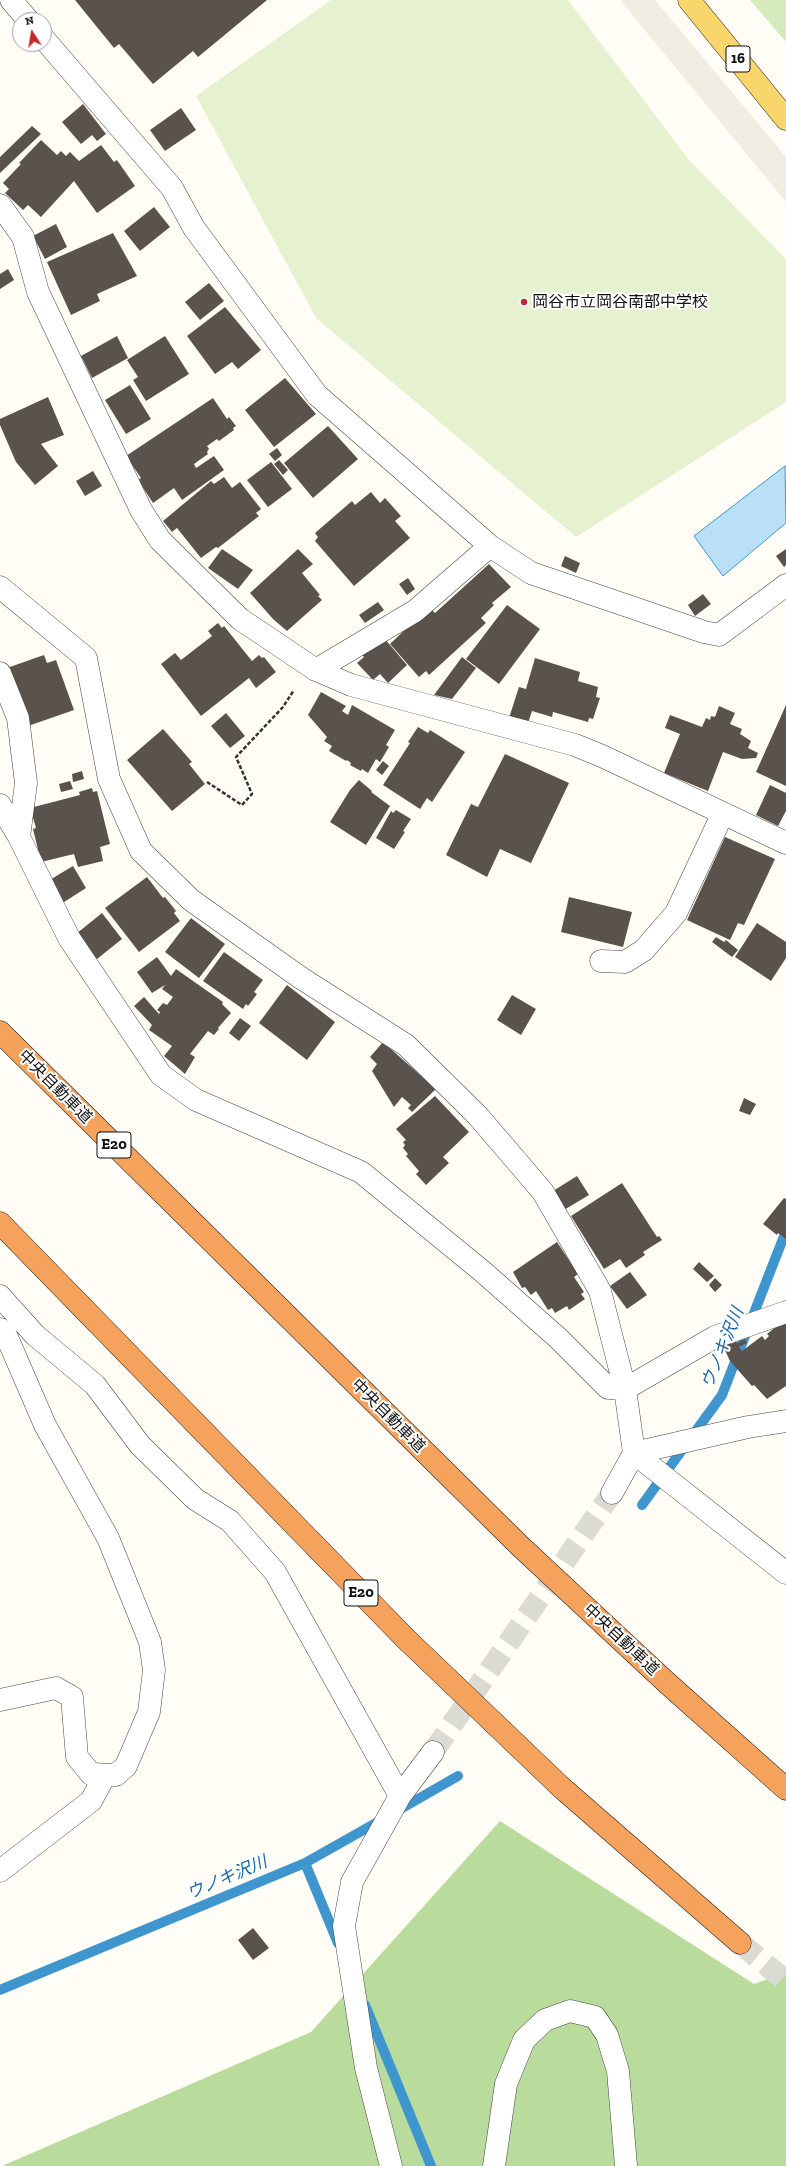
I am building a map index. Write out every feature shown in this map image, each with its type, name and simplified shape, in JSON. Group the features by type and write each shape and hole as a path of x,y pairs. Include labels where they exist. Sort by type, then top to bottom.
{"highway":[{"name":"中央自動車道","path":"0,1032 520,1546 666,1682 786,1789"},
{"name":"E20","path":"0,1224 406,1639 562,1788 740,1943"}],"main road":[{"name":"16","path":"689,0 786,119"}],"street":[{"path":"10,0 21,12"},
{"path":"52,48 172,188 194,228 316,396 490,546 531,573 704,632 719,635 786,585"},
{"path":"0,205 23,237 38,292 141,510 160,540 240,619 316,670 351,685 575,746 602,756 786,843"},
{"path":"316,670 415,611 490,546"},
{"path":"0,587 86,658 109,779 141,851 191,900 300,978 406,1045 478,1116 542,1192 600,1291 625,1389 634,1452 612,1493"},
{"path":"0,673 18,718 26,783 19,837"},
{"path":"0,805 19,837 69,938 161,1075 196,1100 361,1172 482,1271 558,1338 608,1388 625,1389 715,1337 786,1312"},
{"path":"601,961 625,962 644,950 676,913 723,813"},
{"path":"0,1296 35,1335 95,1385 140,1445 195,1499 230,1522 275,1572 400,1796"},
{"path":"0,1328 6,1335 45,1425 108,1538 150,1642 154,1670 149,1712 126,1766 116,1775 91,1774 77,1757 72,1697 56,1688 0,1700"},
{"path":"634,1452 748,1427 786,1421"},
{"path":"634,1452 786,1573"},
{"path":"391,2166 366,2068 344,1926 352,1882 400,1796 433,1752"},
{"path":"0,1870 91,1801 105,1775"},
{"path":"494,2166 506,2084 524,2040 545,2020 570,2012 595,2017 607,2035 618,2071 626,2166"}],"path":[{"path":"207,782 242,805 252,794 236,757 283,707"}],"green space":[{"name":"岡谷市立岡谷南部中学校","path":"331,0 568,0 689,160 786,259 786,402 576,537 316,318 196,96"},
{"path":"750,0 786,0 786,42"},
{"path":"500,1821 754,1984 786,1972 786,2166 2,2166 311,2032"}],"shaded area":[{"path":"620,0 655,0 786,157 786,202"}],"water":[{"path":"785,466 786,523 723,576 694,536"}],"building":[{"path":"75,0 267,0 198,57 193,51 153,84 119,44 114,48"},
{"path":"83,104 106,134 97,141 92,135 81,144 62,122"},
{"path":"181,108 196,130 165,151 150,130"},
{"path":"32,126 41,134 0,173 0,157"},
{"path":"41,140 57,155 61,151 66,156 70,152 79,161 101,145 114,162 117,160 135,186 97,213 74,181 41,217 28,205 23,210 5,193 9,189 3,183 21,164 19,163"},
{"path":"154,207 170,227 140,251 124,231"},
{"path":"56,224 67,247 45,259 33,236"},
{"path":"113,233 137,276 97,294 100,301 71,315 47,262"},
{"path":"8,269 14,280 0,289 0,274"},
{"path":"209,283 224,301 200,320 185,302"},
{"path":"225,307 261,350 238,369 232,362 215,374 187,336"},
{"path":"117,336 128,358 92,378 81,356"},
{"path":"165,336 189,374 146,401 133,380 138,377 127,360"},
{"path":"285,378 316,414 274,447 245,410"},
{"path":"130,385 151,419 126,434 105,400"},
{"path":"48,397 64,435 41,444 58,466 35,485 16,462 0,425 0,419"},
{"path":"213,398 227,419 229,417 236,426 233,428 234,430 219,441 217,439 207,446 209,449 207,452 208,454 194,464 196,468 214,456 224,470 182,500 174,488 153,503 138,480 141,478 126,456"},
{"path":"328,426 358,459 313,498 284,463"},
{"path":"277,448 282,455 275,461 269,454"},
{"path":"279,460 288,470 283,475 274,464"},
{"path":"271,462 292,489 268,507 247,480"},
{"path":"93,471 102,486 85,496 76,481"},
{"path":"224,477 232,488 240,482 261,509 256,513 259,516 218,548 216,547 201,558 177,528 172,532 163,521 211,481 214,484"},
{"path":"371,492 380,503 385,498 401,516 395,521 410,538 354,586 315,541 318,537 315,533 352,501 355,505"},
{"path":"222,549 253,570 238,589 208,568"},
{"path":"298,549 313,564 302,573 320,595 318,596 322,600 287,631 273,619 250,593"},
{"path":"786,549 786,565 784,567 776,556"},
{"path":"565,556 580,563 576,573 561,566"},
{"path":"489,564 511,587 492,603 494,605 481,618 486,623 429,675 426,671 419,677 390,644 429,607 435,613"},
{"path":"408,578 415,589 407,595 399,584"},
{"path":"703,594 711,604 695,616 688,605"},
{"path":"378,602 384,610 365,623 359,615"},
{"path":"507,605 540,629 499,684 466,659"},
{"path":"218,623 222,628 224,626 252,661 259,655 262,658 264,657 276,672 256,688 249,678 201,716 161,664 175,653 181,660 212,636 208,631"},
{"path":"384,638 407,665 388,683 380,674 373,680 357,663 364,657 360,653"},
{"path":"44,655 47,663 56,660 74,710 28,726 7,668"},
{"path":"462,657 476,668 452,699 434,695"},
{"path":"535,658 580,672 578,681 598,687 596,697 600,698 593,719 589,718 588,722 553,712 552,717 532,711 528,723 509,718 519,687 526,689"},
{"path":"321,692 346,706 342,711 348,715 352,705 395,730 386,745 389,747 380,762 376,759 368,773 362,769 361,771 350,765 351,763 347,760 346,761 329,751 332,746 324,741 327,737 308,715"},
{"path":"786,705 786,786 756,772"},
{"path":"719,706 735,713 730,724 742,729 740,734 751,741 748,748 758,753 756,758 742,759 723,752 708,791 664,773 680,734 665,728 670,715 702,727 706,718 710,720 711,716 715,717"},
{"path":"226,713 245,736 230,748 211,726"},
{"path":"418,727 428,733 430,730 465,752 432,802 427,798 420,809 383,785 410,743 408,742"},
{"path":"163,729 192,762 189,764 205,784 172,811 127,760"},
{"path":"505,754 569,783 531,863 500,849 487,877 446,855 471,804 478,807"},
{"path":"383,761 389,766 382,775 376,770"},
{"path":"82,771 84,779 73,782 72,774"},
{"path":"359,780 372,791 371,792 390,806 366,845 330,822 350,790"},
{"path":"70,781 73,789 61,792 59,784"},
{"path":"770,785 786,793 786,811 778,826 756,815"},
{"path":"92,788 93,792 97,791 110,844 100,847 103,861 78,867 74,854 41,862 33,829 36,828 30,808 80,795 79,792"},
{"path":"396,810 411,819 394,849 376,838 391,811 393,813"},
{"path":"725,837 775,859 744,925 738,923 730,940 687,920"},
{"path":"73,866 86,888 61,904 48,881"},
{"path":"147,877 163,898 165,897 176,911 174,913 180,921 139,952 105,908"},
{"path":"569,897 632,912 623,947 561,932"},
{"path":"102,913 122,939 97,959 76,934"},
{"path":"191,918 225,944 199,978 165,952"},
{"path":"757,923 786,942 786,958 771,981 735,957"},
{"path":"716,937 724,942 726,940 738,950 732,957 712,942"},
{"path":"224,952 263,980 254,992 257,994 248,1006 246,1004 243,1009 203,981"},
{"path":"157,957 171,976 176,969 223,1002 222,1004 231,1013 214,1035 208,1031 190,1054 195,1057 185,1074 164,1056 172,1046 149,1030 152,1025 134,1006 144,997 159,1014 160,1012 157,1010 163,1003 167,1005 173,997 162,989 165,985 152,993 137,972"},
{"path":"287,985 335,1022 307,1060 259,1023"},
{"path":"512,995 536,1009 521,1035 497,1020"},
{"path":"240,1018 251,1026 239,1041 229,1033"},
{"path":"383,1042 436,1089 412,1112 408,1108 411,1105 402,1097 394,1107 372,1071 377,1064 370,1057"},
{"path":"435,1096 469,1132 443,1157 449,1163 426,1185 416,1174 419,1171 406,1156 408,1154 403,1148 405,1145 403,1142 406,1140 396,1129"},
{"path":"744,1098 756,1104 750,1115 739,1111"},
{"path":"577,1176 589,1195 564,1210 553,1191"},
{"path":"622,1183 657,1237 659,1236 662,1240 643,1252 645,1255 626,1268 620,1259 604,1269 571,1216"},
{"path":"784,1198 786,1199 786,1239 778,1233 777,1235 763,1224"},
{"path":"557,1242 578,1274 574,1277 584,1292 581,1294 585,1299 569,1310 567,1306 555,1313 552,1308 548,1310 536,1291 531,1295 525,1287 522,1288 513,1272"},
{"path":"699,1262 714,1276 707,1282 693,1269"},
{"path":"630,1272 647,1295 627,1309 610,1286"},
{"path":"715,1278 722,1285 715,1292 709,1285"},
{"path":"783,1321 786,1321 786,1386 767,1399 754,1385 752,1386 730,1361 723,1346 736,1340 737,1343 745,1339 747,1343 739,1347 742,1351 762,1336 765,1340 769,1336 767,1334"},
{"path":"253,1928 269,1948 253,1960 238,1940"}],"waterway":[{"name":"ウノキ沢川","path":"642,1505 722,1395 786,1231"},
{"name":"ウノキ沢川","path":"397,1811 458,1776"},
{"name":"ウノキ沢川","path":"0,1990 305,1863 383,1819"},
{"path":"305,1863 338,1943"},
{"path":"365,2005 431,2166"}],"tunnel":[{"path":"433,1752 612,1493"},
{"path":"740,1943 786,1981"}],"place":[{"name":"岡谷市立岡谷南部中学校","path":"524,302"}]}
